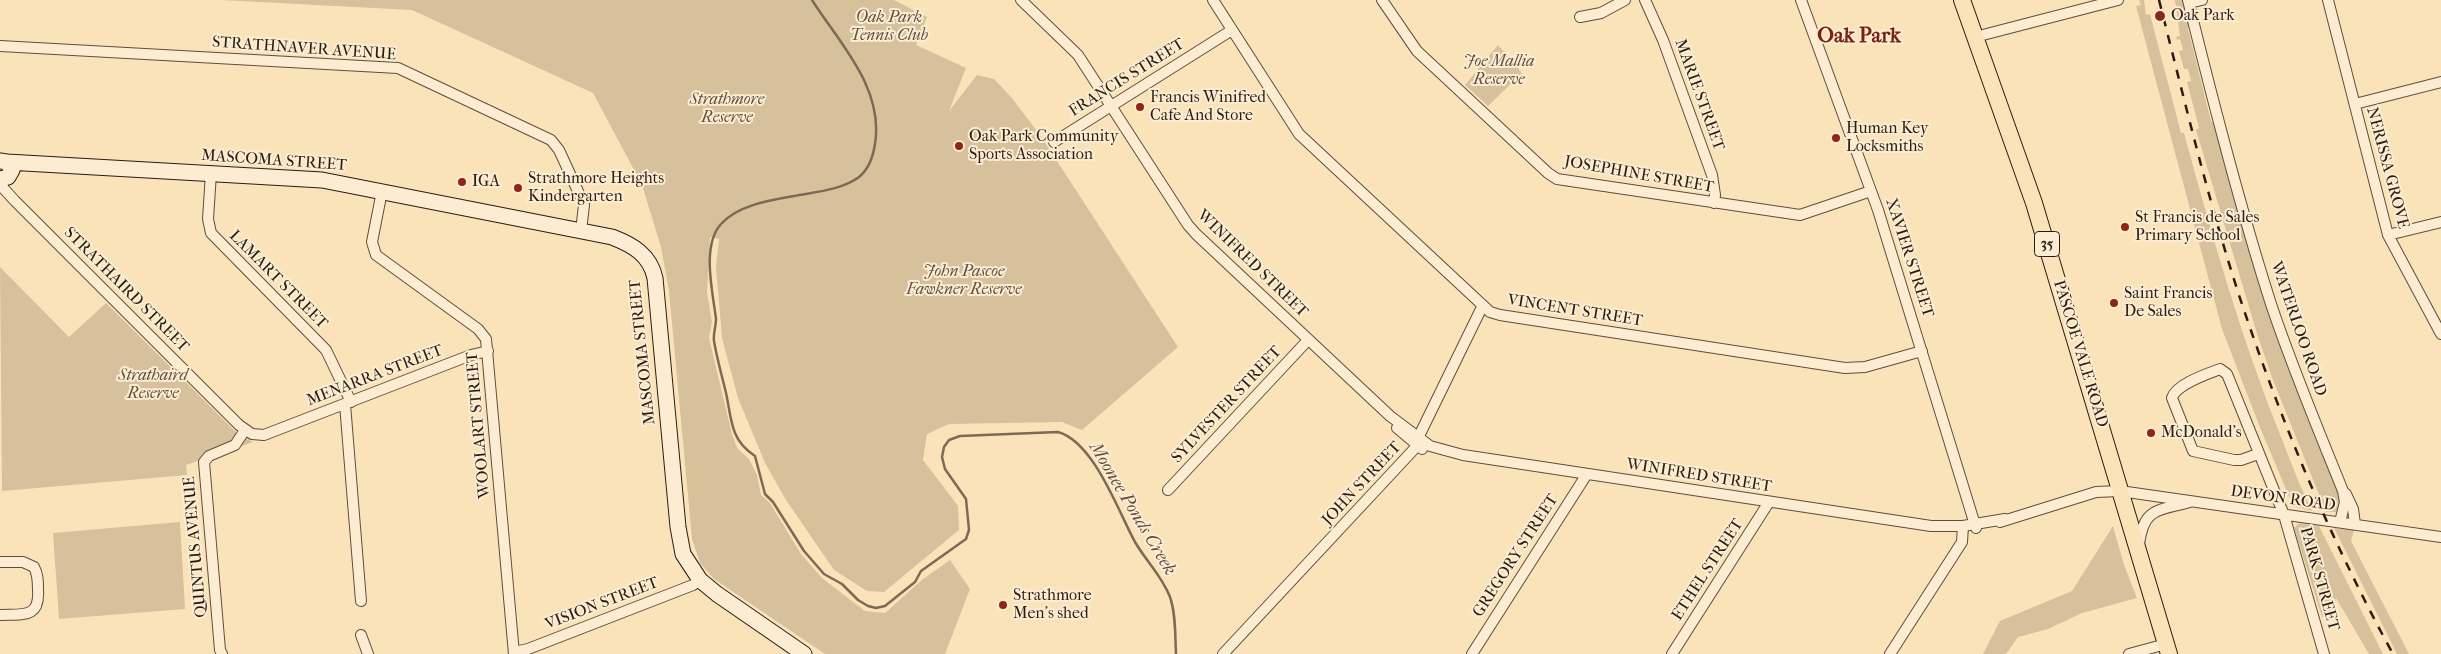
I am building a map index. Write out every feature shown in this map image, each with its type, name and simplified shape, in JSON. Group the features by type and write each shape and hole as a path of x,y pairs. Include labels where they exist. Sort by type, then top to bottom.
{"main road":[{"name":"PASCOE VALE ROAD","path":"1962,0 2034,203 2167,649"},
{"name":"MASCOMA STREET","path":"5,175 28,164 322,180 581,231 628,243 640,252 653,270 680,542 686,560 700,580 717,594 804,654"}],"street":[{"name":"WINIFRED STREET","path":"1022,0 1078,55 1188,225 1390,416 1396,427 1435,453 1463,455 1931,526 1963,529 2005,520 2096,492 2120,491"},
{"name":"VINCENT STREET","path":"1213,0 1299,134 1482,306 1500,315 1845,368 1865,367 1922,351"},
{"name":"JOSEPHINE STREET","path":"1382,0 1417,51 1553,176 1569,182 1800,215 1871,191"},
{"path":"1580,17 1601,13 1625,0"},
{"name":"MARIE STREET","path":"1645,0 1663,40 1712,175 1715,194 1714,204"},
{"name":"XAVIER STREET","path":"1801,0 1871,191 1975,527"},
{"path":"1975,37 2117,0"},
{"path":"2188,2 2202,0"},
{"name":"NERISSA GROVE","path":"2328,0 2388,235 2441,334"},
{"name":"WATERLOO ROAD","path":"2188,2 2242,206 2269,298 2298,377 2350,502 2355,524"},
{"name":"FRANCIS STREET","path":"1054,142 1231,28"},
{"name":"STRATHNAVER AVENUE","path":"0,46 398,68 551,140 558,150 582,200 581,231"},
{"path":"2355,104 2441,82"},
{"name":"LAMART STREET","path":"210,173 208,219 211,233 326,350 348,403 361,601"},
{"name":"STRATHAIRD STREET","path":"5,175 245,430"},
{"name":"WOOLART STREET","path":"382,191 372,242 376,255 478,329 486,339 514,653"},
{"path":"2388,235 2441,222"},
{"name":"JOHN STREET","path":"1223,654 1418,441 1482,306"},
{"name":"SYLVESTER STREET","path":"1168,490 1308,340"},
{"name":"MENARRA STREET","path":"245,430 259,435 273,432 471,355 488,351"},
{"name":"PARK STREET","path":"2258,454 2241,460 2234,460 2197,453 2190,447 2172,398 2174,392 2189,382 2220,369 2227,374 2284,515 2324,654"},
{"name":"QUINTUS AVENUE","path":"222,653 204,462 209,456 234,445 245,430"},
{"name":"GREGORY STREET","path":"1472,654 1586,474"},
{"name":"DEVON ROAD","path":"2120,491 2441,537"},
{"name":"WATERLOO ROAD","path":"2340,522 2345,502 2344,491"},
{"path":"2138,551 2142,524 2149,515 2194,501"},
{"name":"ETHEL STREET","path":"1672,654 1769,502"},
{"path":"1890,654 1962,542 1963,529"},
{"path":"0,562 23,562 34,567 37,575 39,600 35,609 29,614 0,615"},
{"name":"VISION STREET","path":"514,653 537,646 693,585 700,580"},
{"path":"361,635 368,654"},
{"path":"2129,654 2167,649"}],"green space":[{"path":"220,0 894,0 927,17 916,45 966,68 949,111 977,75 994,79 1011,97 1040,135 1178,347 1082,430 1062,422 949,424 927,434 923,460 958,506 959,530 884,592 867,591 834,570 786,500 765,463 738,398 722,338 716,267 719,239 710,237 707,292 712,322 709,338 732,434 737,448 749,459 757,475 761,495 770,503 801,554 822,578 865,611 885,613 923,579 950,560 970,589 945,654 825,654 714,579 700,563 692,539 669,291 661,247 642,185 593,93 412,10"},
{"path":"2139,0 2144,0 2146,15 2150,14 2181,133 2184,133 2216,248 2240,324 2266,400 2312,511 2293,506 2222,329 2136,6 2141,5"},
{"path":"2175,0 2184,0 2190,23 2188,29 2211,121 2215,125 2341,497 2341,508 2337,512 2326,512 2273,380 2258,337 2196,130 2199,128 2187,82 2191,81 2188,69 2184,69 2179,51 2183,50 2180,39 2177,40 2176,37 2180,36"},
{"name":"Joe Mallia Reserve","path":"1498,45 1522,73 1488,106 1465,85"},
{"name":"Strathaird Reserve","path":"0,267 69,337 106,303 237,433 253,442 186,465 187,475 2,491"},
{"path":"180,522 185,609 59,619 53,533"},
{"path":"2299,523 2319,526 2383,654 2369,654 2336,598 2332,615 2322,617 2294,528"},
{"path":"2113,526 2124,565 2137,598 2082,613 2048,629 2018,637 2006,654 1983,654 2000,621 2072,591"},
{"path":"2334,528 2354,530 2351,541 2409,654 2397,654"}],"waterway":[{"name":"Moonee Ponds Creek","path":"812,0 847,50 866,85 873,104 876,124 875,144 870,162 859,177 844,185 828,190 755,204 736,212 721,224 711,244 710,270 716,319 714,341 718,361 735,433 746,449 755,456 765,494 773,502 804,551 824,574 842,584 858,600 876,608 885,606 915,582 921,571 966,539 969,530 966,499 945,469 942,457 944,447 949,440 960,436 1058,432 1071,438 1094,463 1113,496 1135,542 1167,589 1175,625 1176,654"}],"railway":[{"path":"2159,0 2216,220 2254,339 2307,477 2348,566 2393,654"}],"place":[{"name":"Oak Park","path":"2160,16"},
{"name":"Francis Winifred Cafe And Store","path":"1140,107"},
{"name":"Human Key Locksmiths","path":"1836,138"},
{"name":"Oak Park Community Sports Association","path":"959,146"},
{"name":"IGA","path":"462,182"},
{"name":"Strathmore Heights Kindergarten","path":"518,188"},
{"name":"St Francis de Sales Primary School","path":"2125,227"},
{"name":"Saint Francis De Sales","path":"2114,303"},
{"name":"McDonald's","path":"2151,433"},
{"name":"Strathmore Men's shed","path":"1003,605"}],"district":[{"name":"Oak Park","path":"1859,37"}],"park label":[{"name":"Oak Park Tennis Club","path":"889,27"},
{"name":"Strathmore Reserve","path":"727,109"},
{"name":"John Pascoe Fawkner Reserve","path":"964,281"}]}
